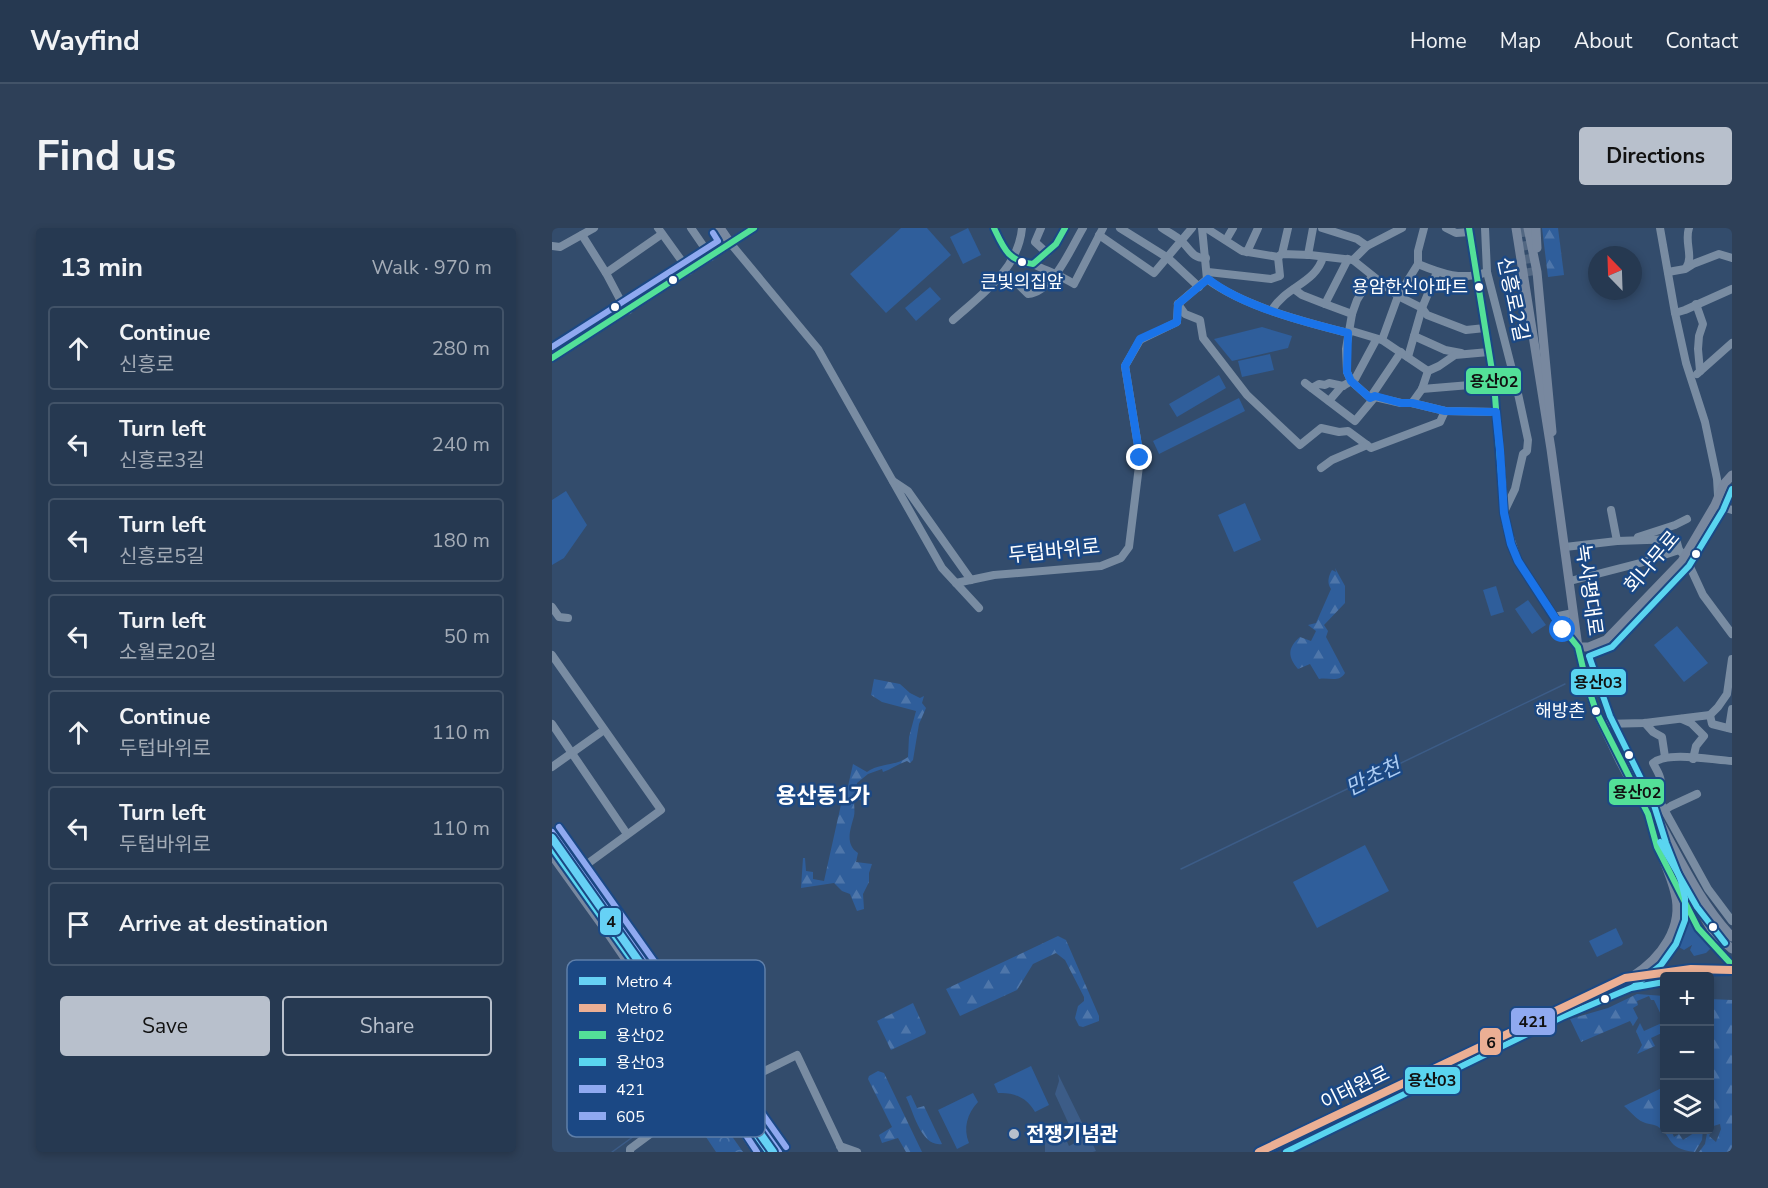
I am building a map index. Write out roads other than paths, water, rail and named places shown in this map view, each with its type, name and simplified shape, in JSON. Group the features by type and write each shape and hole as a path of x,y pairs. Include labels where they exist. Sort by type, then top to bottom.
{"main road":[{"path":"720,228 731,244"},
{"path":"552,358 754,228"},
{"name":"녹사평대로","path":"1516,228 1551,449 1578,647 1587,684 1621,763 1704,918 1713,932 1732,949"},
{"name":"녹사평대로","path":"1528,228 1551,410 1551,449"},
{"path":"1536,228 1533,274 1539,380"},
{"name":"회나무로","path":"1578,647 1589,647 1606,640 1682,553 1717,501 1724,484 1732,475"},
{"path":"1628,979 1649,965 1660,952 1669,939 1676,920 1675,891 1657,847 1648,814"},
{"path":"1648,814 1660,823 1700,896 1716,920 1732,937"},
{"path":"552,832 642,960"},
{"path":"1657,847 1698,928 1732,965"},
{"path":"552,855 625,960"},
{"name":"이태원로","path":"1265,1152 1553,1012 1628,979 1664,973 1732,971"},
{"path":"765,1133 779,1152"},
{"path":"747,1137 757,1152"}],"street":[{"path":"552,246 560,247 594,228"},
{"path":"691,228 711,257"},
{"path":"994,228 1003,247 1013,260 1021,264 1033,264 1048,272 1056,273 1074,284 1101,231 1154,273 1192,228"},
{"path":"953,320 1005,271 1019,247 1022,228"},
{"path":"1041,228 1035,242 1047,253"},
{"path":"1033,264 1062,237 1065,228"},
{"path":"1005,271 1028,294 1035,293 1045,287 1056,273 1083,228"},
{"path":"1120,228 1168,258 1199,287"},
{"path":"1162,228 1182,241 1194,255 1200,259 1206,258"},
{"path":"1204,228 1246,252 1350,260 1398,296 1422,308 1427,315 1466,330 1485,328"},
{"path":"1204,228 1208,276 1224,291 1314,325 1348,333 1352,331 1379,340 1405,354 1428,371"},
{"path":"1226,240 1233,228"},
{"path":"1246,252 1258,228"},
{"path":"1208,276 1270,279 1280,276 1280,256 1287,228"},
{"path":"1308,255 1313,228"},
{"path":"1322,228 1357,239 1367,246"},
{"path":"1353,228 1357,239"},
{"path":"1325,304 1350,260 1367,246 1402,228"},
{"path":"1329,401 1343,386 1355,380 1379,340 1398,296 1418,264 1418,251 1424,228"},
{"path":"1446,228 1456,233 1470,230 1494,383 1504,513 1511,544 1518,561 1554,617 1578,647"},
{"name":"신흥로2길","path":"1485,228 1487,272 1528,440 1527,451 1523,454 1515,489 1504,513"},
{"path":"1660,228 1686,363 1705,423 1718,479 1717,501 1732,510"},
{"path":"1685,269 1690,262 1686,235 1689,228"},
{"path":"606,273 635,253 660,231 689,271"},
{"path":"582,236 606,273 624,307 629,310"},
{"path":"731,244 818,349 942,568 979,608"},
{"path":"1668,272 1685,269 1719,254 1732,258"},
{"path":"1272,310 1278,299 1320,267 1323,257"},
{"path":"1418,264 1452,276 1476,276 1487,272"},
{"path":"1208,276 1199,287 1178,304 1185,314 1200,320 1203,338 1247,395 1300,445 1321,428 1339,432 1348,430 1405,354 1414,336 1422,308 1437,272"},
{"path":"1372,276 1357,300 1348,333 1347,372 1351,381 1372,397 1445,411 1496,412"},
{"path":"1294,289 1302,295 1352,314"},
{"path":"1675,313 1732,289"},
{"name":"두텁바위로","path":"956,583 994,575 1101,566 1121,558 1129,547 1140,458 1125,366 1140,339 1177,322 1178,304"},
{"path":"1696,304 1703,324 1698,349 1700,371"},
{"path":"1414,336 1445,350 1461,353 1489,352"},
{"path":"1693,380 1732,343"},
{"path":"1412,403 1422,389 1428,371 1461,353"},
{"path":"1343,386 1329,383 1309,385 1354,421"},
{"path":"1422,389 1494,383"},
{"path":"1348,430 1371,448 1440,422 1445,411"},
{"path":"1321,468 1332,460 1367,446"},
{"path":"890,478 908,491 971,580"},
{"path":"1611,510 1617,541"},
{"path":"1635,540 1687,519"},
{"path":"1565,547 1617,541 1676,539 1703,595 1732,634"},
{"path":"1570,581 1682,553"},
{"path":"552,607 559,617 568,618"},
{"path":"1554,617 1573,613"},
{"path":"552,655 661,810 579,870"},
{"path":"1603,724 1645,723 1710,715 1729,695 1732,659"},
{"path":"1710,715 1712,724 1730,728 1732,709"},
{"path":"1681,718 1691,723 1704,736 1696,746 1693,759"},
{"path":"1645,723 1653,732 1662,737 1665,757"},
{"path":"552,724 627,834"},
{"path":"552,767 604,730"},
{"path":"1655,793 1662,783 1653,762 1665,757 1732,761"},
{"path":"1621,763 1655,793 1708,889 1732,921"},
{"path":"1665,810 1697,794"},
{"path":"765,1071 797,1055 842,1149 857,1152"},
{"path":"629,1151 647,1137"}],"waterway":[{"name":"만초천","path":"1181,869 1565,684"},
{"name":"만초천","path":"612,1152 633,1137"}],"tunnel":[{"path":"1522,228 1529,276"}],"metro line":[{"name":"4","path":"552,838 638,960"},
{"name":"6","path":"1259,1152 1625,978 1691,969 1732,970"},
{"name":"4","path":"762,1137 773,1152"}],"place":[{"name":"큰빛의집앞","path":"1022,262"},
{"name":"용암한신아파트","path":"1479,287"},
{"name":"해방촌","path":"1596,711"},
{"name":"전쟁기념관","path":"1014,1134"}],"district":[{"name":"용산동1가","path":"823,796"}]}
